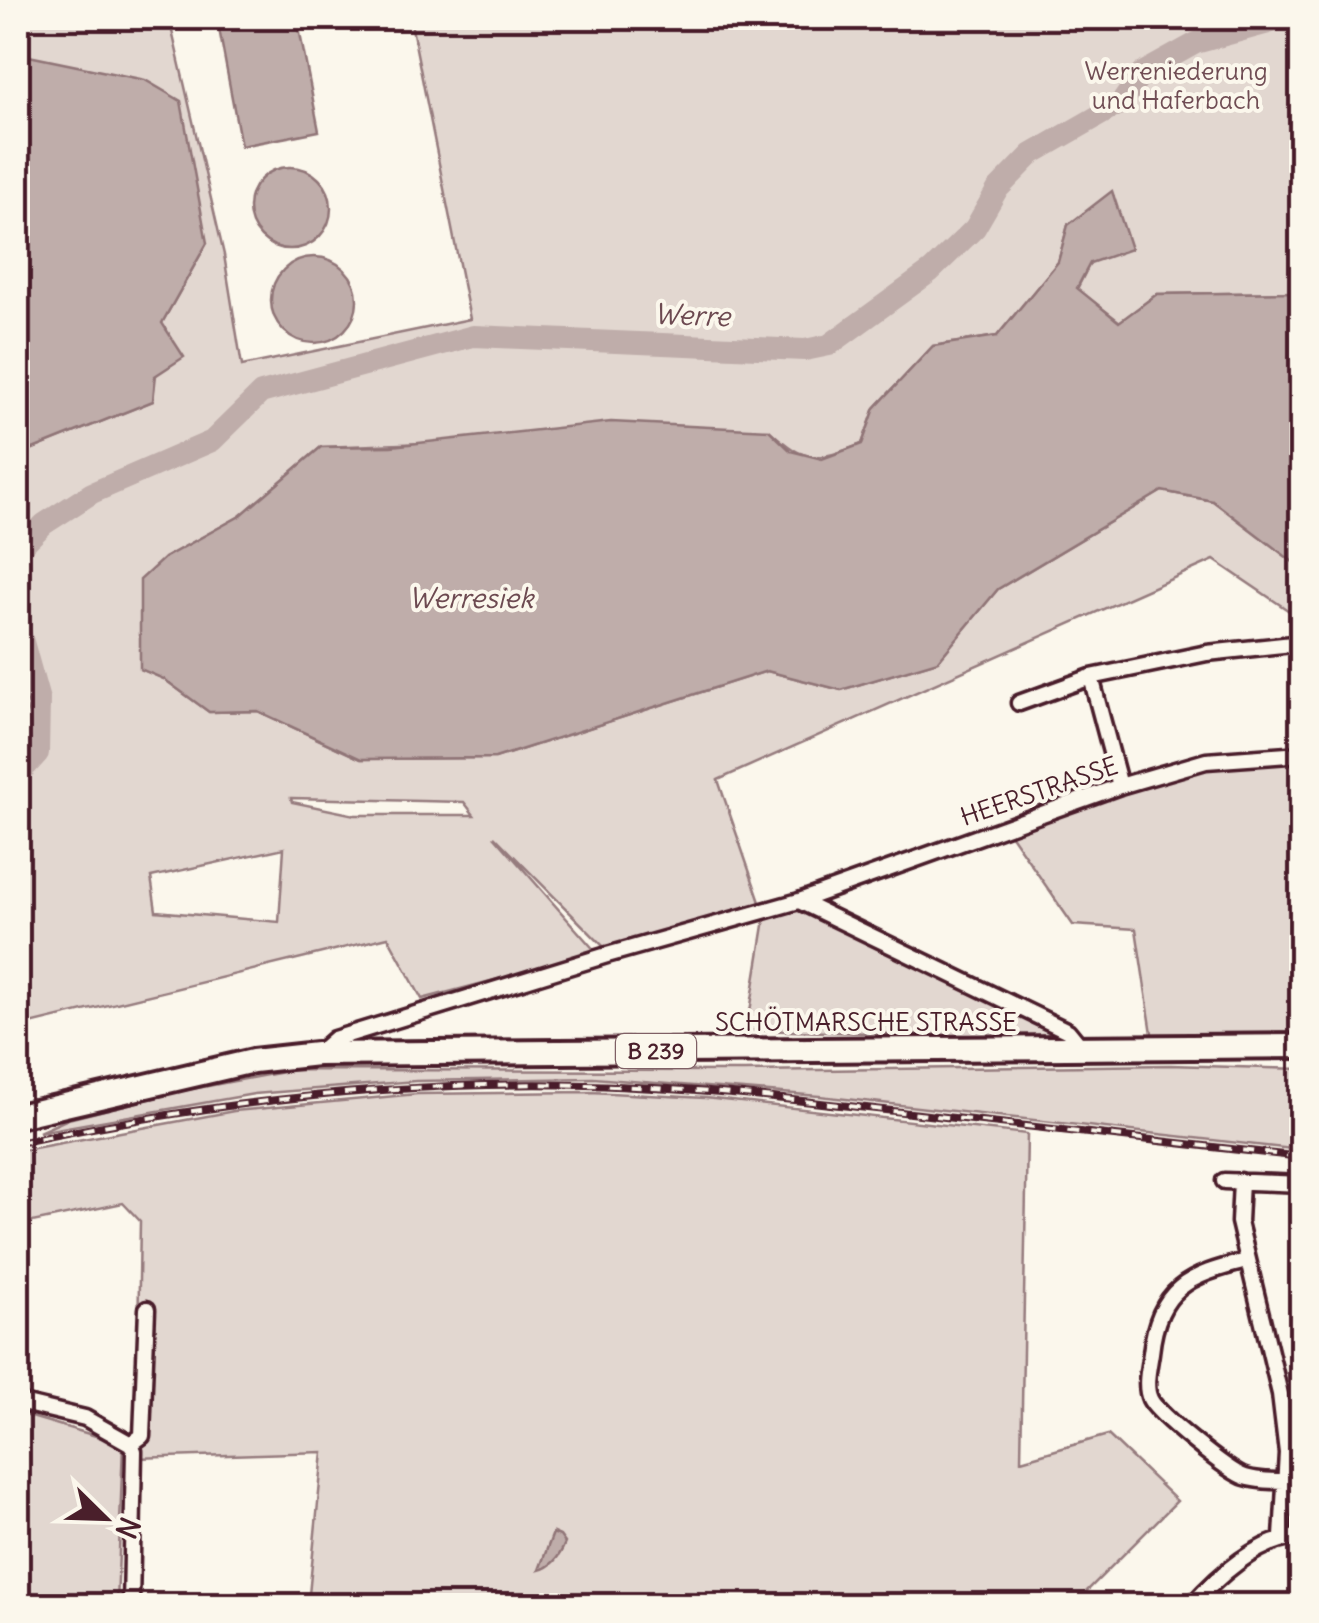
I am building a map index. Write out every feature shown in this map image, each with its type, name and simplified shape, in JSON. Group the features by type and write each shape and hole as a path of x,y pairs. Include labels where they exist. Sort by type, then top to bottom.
{"main road":[{"name":"SCHÖTMARSCHE STRASSE","path":"18,1116 253,1061 318,1054 1302,1046"}],"street":[{"path":"1018,703 1091,677 1207,652 1302,643"},
{"path":"1091,677 1120,786"},
{"name":"HEERSTRASSE","path":"318,1054 334,1039 799,901 1120,786 1206,760 1302,754"},
{"path":"799,901 1068,1031 1081,1048"},
{"path":"1224,1180 1302,1184"},
{"path":"1241,1180 1238,1222 1278,1374 1287,1453 1282,1537"},
{"path":"1247,1261 1186,1280 1172,1295 1154,1331 1148,1390 1156,1408 1231,1471 1249,1479 1284,1482"},
{"path":"131,1444 142,1436 146,1309"},
{"path":"18,1402 85,1418 131,1444"},
{"path":"131,1444 131,1606"},
{"path":"1191,1606 1217,1577 1282,1537 1302,1537"}],"green space":[{"name":"Werreniederung und Haferbach","path":"18,18 169,18 224,255 242,366 470,319 410,18 1301,18 1301,292 1157,294 1120,322 1077,289 1090,263 1068,225 1058,262 997,336 933,346 875,408 862,444 834,454 803,454 769,430 321,447 240,516 164,558 141,669 164,679 209,712 258,711 361,759 495,758 767,671 841,690 938,661 998,589 1162,491 1213,501 1301,568 1301,619 1214,560 718,780 761,905 607,950 494,836 597,953 422,999 388,937 18,1027 18,734 29,706 18,683 18,455 153,401 162,323 207,243 25,55 18,59","holes":["291,798 464,802 474,815 355,815 292,802","284,848 279,922 156,911 151,877"]},
{"path":"1301,761 1301,1039 1153,1040 1136,929 1073,925 1008,831 1205,768"},
{"path":"800,910 1064,1038 747,1030 766,913"},
{"path":"1170,1065 1301,1069 1301,1150 819,1096 593,1078 416,1081 254,1094 39,1132 68,1119 181,1091 294,1070 744,1071"},
{"path":"591,1092 705,1098 1027,1134 1021,1460 1108,1435 1177,1501 1073,1605 308,1605 323,1452 136,1458 140,1221 123,1203 18,1225 18,1151 234,1111 417,1094"},
{"path":"18,1413 123,1444 117,1605 18,1605"}],"water":[{"path":"217,18 297,18 319,131 241,146"},
{"path":"24,55 145,80 181,101 207,243 162,323 184,357 155,376 153,401 18,455 18,59"},
{"path":"290,167 306,170 319,179 328,192 328,224 319,237 306,246 290,249 274,246 261,237 252,224 249,208 252,192 261,179 274,170"},
{"name":"Werresiek","path":"1112,191 1131,249 1090,263 1077,288 1119,322 1157,294 1301,292 1301,568 1213,501 1162,491 998,589 938,661 841,690 767,671 495,758 361,759 258,711 209,712 164,679 140,669 140,580 164,558 240,516 321,447 391,446 611,422 769,430 791,451 822,459 862,444 875,408 933,346 997,336 1058,262 1068,225"},
{"path":"314,257 344,270 357,300 344,330 314,343 284,330 271,300 284,270"},
{"path":"553,1533 565,1543 555,1560 539,1570"}],"waterway":[{"name":"Werre","path":"18,550 44,524 92,493 212,441 261,393 473,336 805,350 829,345 931,271 975,228 997,190 1032,154 1121,103 1142,73 1196,43 1276,21 1302,20"},
{"name":"Werre","path":"18,624 39,700 38,753 18,775"}],"railway":[{"path":"18,1143 159,1116 301,1097 515,1084 668,1089 790,1100 1302,1157"}]}
